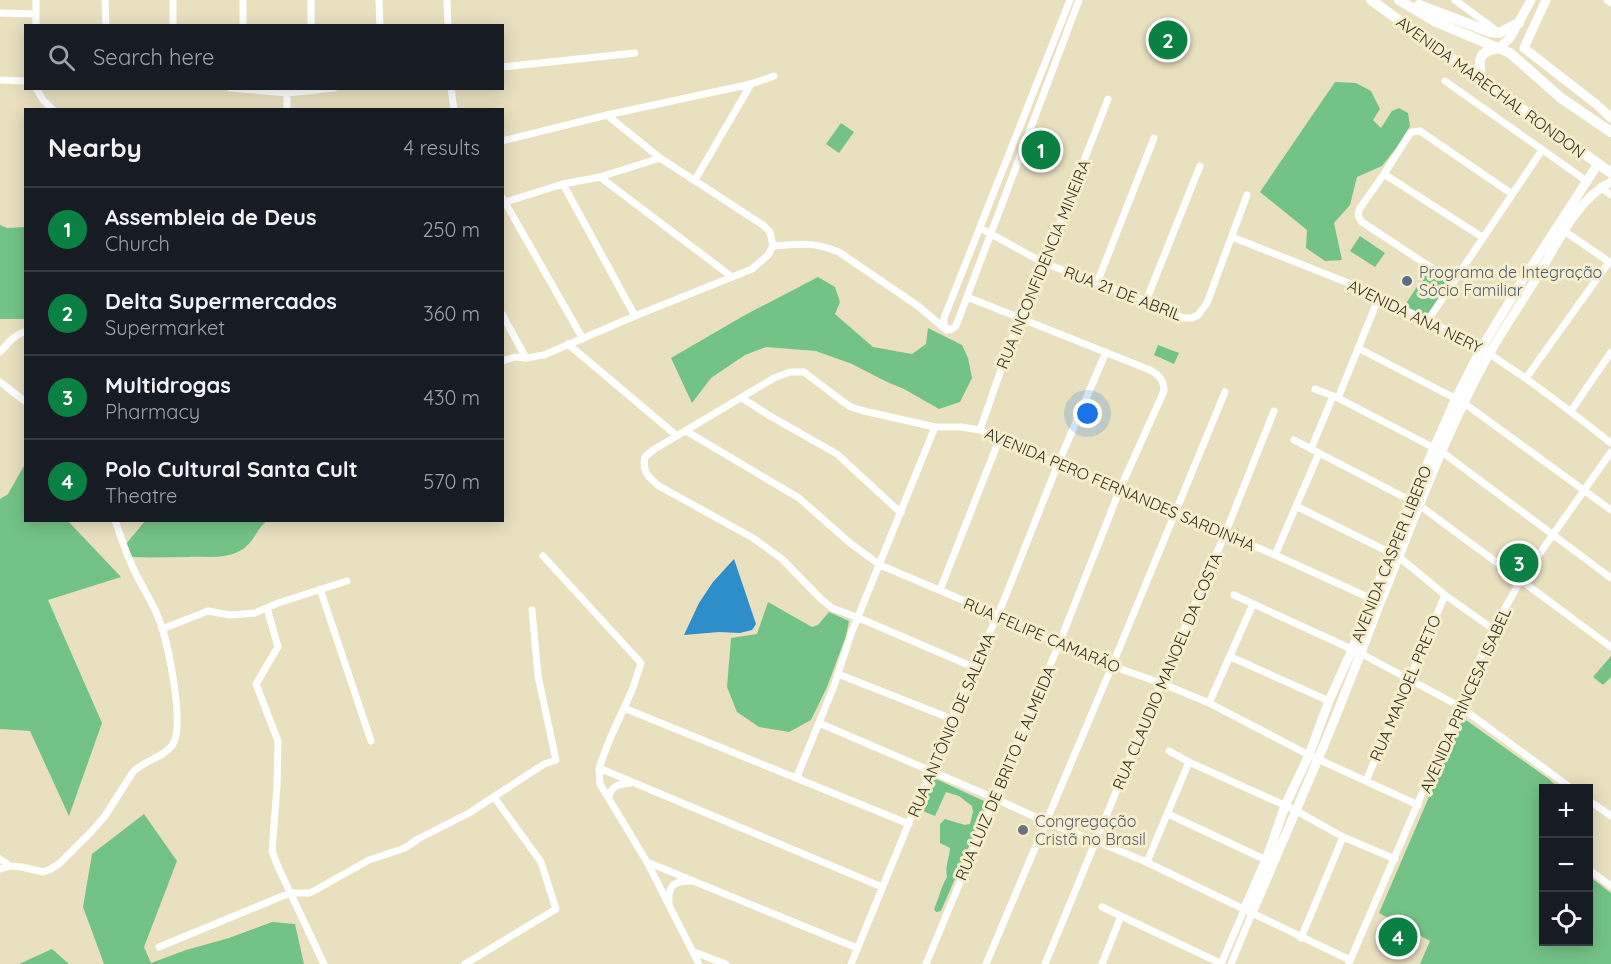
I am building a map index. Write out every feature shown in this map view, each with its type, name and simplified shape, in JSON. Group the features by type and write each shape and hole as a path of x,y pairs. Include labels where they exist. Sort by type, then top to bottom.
{"main road":[{"name":"AVENIDA MARECHAL RONDON","path":"1371,0 1611,173"},
{"name":"AVENIDA MARECHAL RONDON","path":"1399,0 1436,22 1499,48 1516,58 1561,98 1611,132"},
{"path":"1406,0 1490,32 1499,33 1519,23"},
{"path":"1481,79 1479,67 1482,54 1499,48"}],"street":[{"path":"36,0 36,24"},
{"path":"105,0 106,24"},
{"path":"173,0 173,24"},
{"path":"243,0 243,24"},
{"path":"311,0 311,24"},
{"path":"379,0 380,24"},
{"path":"447,0 448,24"},
{"path":"947,330 956,326 991,235 1031,127 1066,22 1070,0"},
{"path":"947,330 944,318 1046,58 1079,0"},
{"path":"1455,0 1499,33"},
{"path":"1499,48 1509,38 1531,0"},
{"path":"1546,0 1524,48 1611,118"},
{"path":"1607,0 1611,3"},
{"path":"0,13 36,14"},
{"path":"504,67 635,52"},
{"path":"504,141 607,115 751,84 774,76"},
{"path":"0,80 24,81"},
{"path":"1445,81 1588,182"},
{"path":"695,180 751,84"},
{"path":"37,90 51,108"},
{"path":"254,90 287,93 312,90"},
{"path":"451,90 454,108"},
{"path":"287,93 287,108"},
{"name":"RUA INCONFIDENCIA MINEIRA","path":"980,430 1019,318 1044,263 1108,99"},
{"path":"504,360 544,355 752,269 761,263 773,246 770,232 763,225 660,158 607,115"},
{"path":"1021,123 1031,127"},
{"path":"1453,282 1362,222 1358,217 1360,208 1408,135 1420,131 1512,194"},
{"path":"1097,283 1154,138"},
{"path":"1428,320 1542,150"},
{"path":"583,339 504,201 563,184 600,177 660,158"},
{"name":"AVENIDA CASPER LIBERO","path":"1222,964 1295,810 1395,555 1460,401 1534,261 1598,164"},
{"path":"1146,301 1200,166"},
{"path":"1384,174 1482,237"},
{"path":"600,177 732,277"},
{"name":"AVENIDA CASPER LIBERO","path":"1486,350 1513,317 1564,231 1584,203 1600,187 1611,182"},
{"path":"563,184 635,316"},
{"path":"1600,187 1611,195"},
{"path":"1232,237 1247,195"},
{"name":"RUA 21 DE ABRIL","path":"980,228 1044,263 1186,318 1192,318 1202,311 1207,303 1232,237"},
{"path":"1526,378 1610,263 1564,231"},
{"name":"AVENIDA ANA NERY","path":"1232,237 1351,284 1486,350 1611,443"},
{"path":"773,246 808,243 825,246 839,252 918,306 947,330"},
{"path":"967,297 1106,352"},
{"path":"1311,449 1379,297"},
{"path":"504,318 526,358"},
{"path":"0,352 10,340 24,332"},
{"path":"568,344 677,436"},
{"path":"1358,348 1460,401 1611,510"},
{"name":"RUA LUIZ DE BRITO E ALMEIDA","path":"926,964 1059,644 1120,489 1164,391 1160,377 1150,370 1106,352"},
{"name":"RUA ANTÔNIO DE SALEMA","path":"851,964 1106,352"},
{"path":"1570,411 1611,352"},
{"name":"AVENIDA PERO FERNANDES SARDINHA","path":"742,398 782,375 804,372 851,407 935,427 980,430 1275,555 1372,599"},
{"path":"0,382 24,400"},
{"path":"1315,389 1438,450 1611,578"},
{"path":"986,964 1112,666 1224,392"},
{"path":"901,513 837,454 742,398 653,450 645,457 644,471 659,486 753,538 782,559 820,599 832,608 973,667"},
{"name":"RUA CLAUDIO MANOEL DA COSTA","path":"1045,964 1274,411"},
{"path":"795,778 799,777 798,774 838,674 851,634 935,427"},
{"name":"RUA FELIPE CAMARÃO","path":"686,431 800,498 850,543 880,565 998,615 1059,644 1209,703 1314,757 1418,805"},
{"path":"940,590 999,440"},
{"path":"1294,440 1416,503 1611,647"},
{"name":"AVENIDA PRINCESA ISABEL","path":"1350,962 1493,629 1521,580 1611,452"},
{"path":"1275,555 1319,453"},
{"path":"1296,506 1395,555 1493,629"},
{"path":"0,869 10,866 43,872 60,863 99,823 132,772 138,766 161,756 173,744 178,728 178,713 162,629 135,572 116,522"},
{"name":"AVENIDA CASPER LIBERO","path":"1231,964 1285,806 1314,757 1329,701 1356,652 1372,599 1395,555"},
{"path":"543,556 641,663 633,688 599,768 600,784 648,862 699,964"},
{"path":"162,629 208,612 230,615 255,613 347,581"},
{"path":"320,589 371,741"},
{"path":"1234,595 1356,652 1459,706 1561,784"},
{"name":"RUA MANOEL PRETO","path":"1366,781 1445,595"},
{"path":"1209,703 1253,604"},
{"path":"267,608 278,647 256,684 278,741 272,851 324,964"},
{"path":"159,947 290,893 310,893 369,860 405,848 418,838 469,813 544,764 556,760 538,676 532,610"},
{"path":"1231,657 1329,701"},
{"path":"838,674 952,719"},
{"path":"624,708 909,824"},
{"path":"819,723 1046,822 1147,862 1350,962"},
{"path":"1169,751 1295,810 1343,837 1395,859"},
{"path":"1147,862 1189,762"},
{"path":"599,768 882,887"},
{"path":"609,799 609,795 616,786 632,782"},
{"path":"465,964 556,909 541,862 494,797"},
{"path":"1593,803 1611,816"},
{"path":"1168,814 1266,860"},
{"path":"1301,938 1343,837"},
{"path":"0,859 10,866"},
{"path":"648,862 857,948"},
{"path":"1593,873 1611,886"},
{"path":"669,904 671,887 680,882 692,880"},
{"path":"1102,907 1222,964"},
{"path":"1102,964 1121,916"},
{"path":"694,952 726,964"}],"green space":[{"path":"1335,82 1356,83 1371,91 1380,109 1373,120 1381,128 1392,111 1399,108 1408,113 1410,126 1382,166 1357,177 1350,205 1334,223 1342,260 1325,261 1306,248 1307,230 1260,192"},
{"path":"841,123 854,132 839,153 826,144"},
{"path":"0,225 7,228 24,227 24,319 0,319"},
{"path":"1360,236 1385,253 1375,267 1350,251"},
{"path":"1430,267 1453,282 1428,320 1403,308"},
{"path":"818,277 835,287 840,302 835,314 873,347 912,354 926,344 928,328 962,345 968,358 972,378 960,402 939,409 852,364 816,351 766,347 745,355 711,378 692,403 671,358 745,315"},
{"path":"1158,345 1179,353 1174,364 1154,355"},
{"path":"24,466 24,522 69,522 121,577 48,600 102,723 69,816 30,731 0,729 0,499 8,494"},
{"path":"144,522 266,522 247,546 230,555 132,557 126,544"},
{"path":"768,602 812,627 818,625 829,612 849,621 846,636 827,687 811,720 789,732 759,727 737,712 727,687 731,638 757,634"},
{"path":"1611,656 1611,677 1603,685 1593,677"},
{"path":"1463,718 1554,784 1539,784 1539,946 1593,946 1593,879 1611,893 1611,964 1420,964 1430,941 1379,913"},
{"path":"934,778 984,801 985,809 941,911 936,912 934,909 947,877 950,848 940,843 940,824 945,819 965,825 970,824 973,812 972,806 959,796 946,792 935,816 920,810"},
{"path":"144,814 177,861 144,947 151,963 272,922 295,924 304,964 104,964 83,907 92,854"},
{"path":"52,949 69,964 19,964"}],"water":[{"path":"734,559 756,624 752,630 740,633 684,635 699,603 713,582"}],"place":[{"name":"Delta Supermercados","path":"1168,40"},
{"name":"Assembleia de Deus","path":"1041,150"},
{"name":"Programa de Integração Sócio Familiar","path":"1407,281"},
{"name":"Multidrogas","path":"1519,563"},
{"name":"Congregação Cristã no Brasil","path":"1023,830"},
{"name":"Polo Cultural Santa Cult","path":"1398,937"}]}
